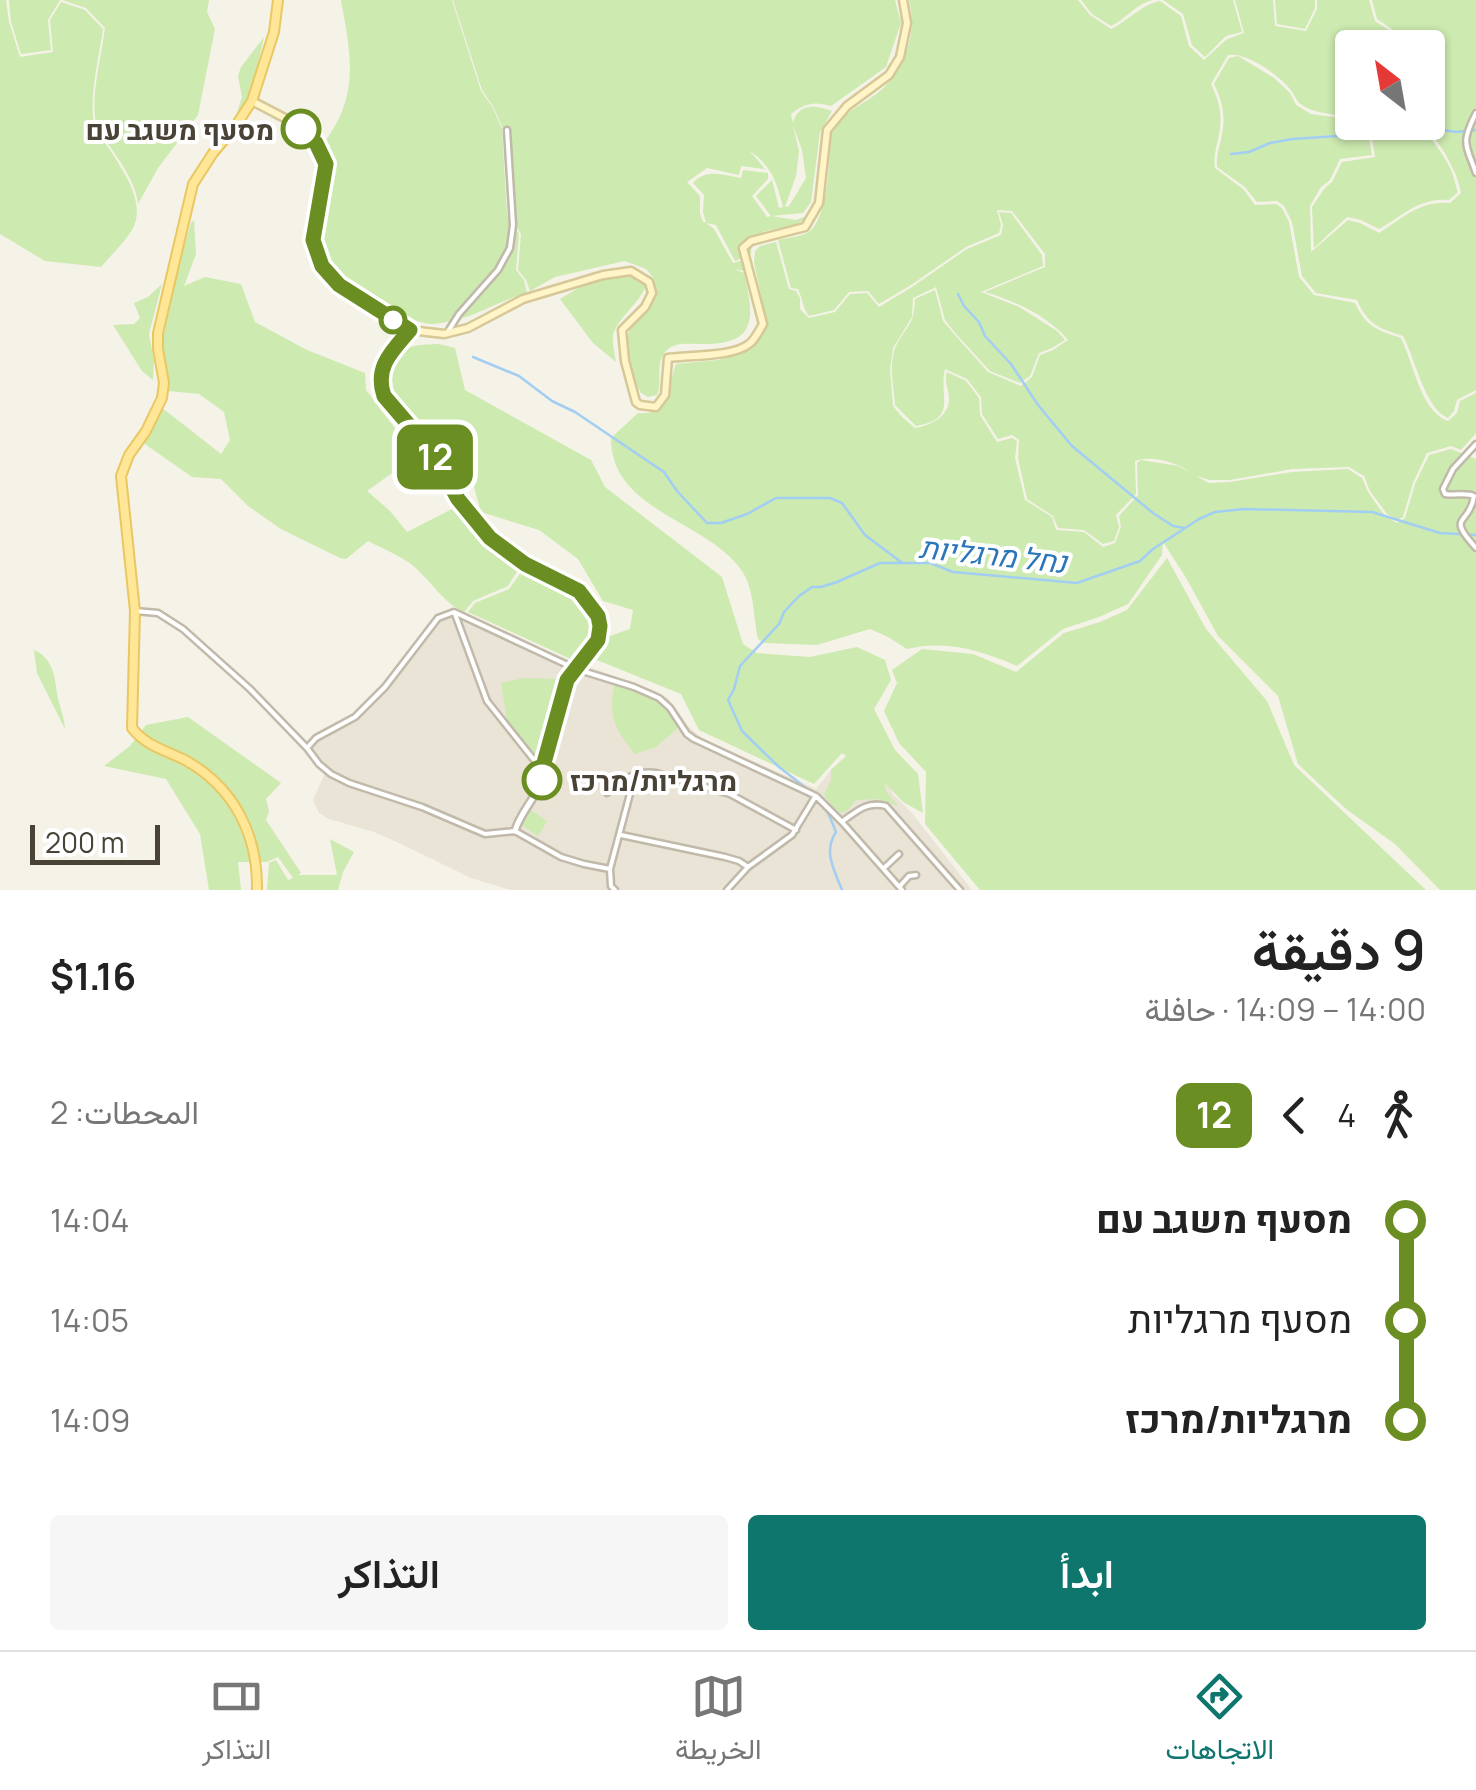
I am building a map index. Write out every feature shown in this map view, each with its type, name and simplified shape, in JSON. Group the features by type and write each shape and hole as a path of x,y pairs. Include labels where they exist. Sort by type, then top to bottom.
{"main road":[{"path":"257,890 252,839 228,796 200,770 148,744 132,728 135,611 120,476 162,398 158,333 193,184 252,101 274,32 278,0"},
{"path":"252,101 298,125 316,143 326,164 313,240 322,266 339,285 410,330 447,334 468,328 523,300 603,275 631,270 648,282 652,293 645,307 622,330 624,361 636,402 656,407 665,396 668,358 712,356 749,344 763,324 743,248 751,241 805,226 819,204 826,130 847,106 889,75 900,57 907,23 903,0"},
{"path":"410,330 382,365 380,385 394,409 432,452 458,499"}],"street":[{"path":"1476,114 1465,143 1476,172"},
{"path":"447,334 459,314 498,270 510,248 507,130"},
{"path":"1476,444 1453,469 1443,489 1450,495 1474,496 1471,509 1459,524 1476,548"},
{"path":"458,499 490,538 525,564 579,591 596,613 600,626 598,640 567,680 542,782 519,818 515,832"},
{"path":"135,611 158,613 184,629 250,689 331,774 484,834 515,832 561,856 610,869"},
{"path":"306,748 316,738 356,717 385,687 438,618 454,612 576,669 634,686 659,698 694,739 816,796 901,888 909,876 916,876"},
{"path":"454,612 487,701 542,770"},
{"path":"607,792 636,774 656,773 730,794 796,830"},
{"path":"615,890 610,869 636,774"},
{"path":"727,890 748,867 786,841 816,796"},
{"path":"842,822 866,805 886,806 960,890"},
{"path":"621,835 725,857 748,867"},
{"path":"884,868 899,854"}],"shaded area":[{"path":"457,611 551,653 650,689 668,698 703,739 816,789 847,756 877,750 893,794 972,890 511,890 471,878 374,832 319,813 313,800 325,773 308,755 310,741 349,717 374,693 435,619"}],"green space":[{"path":"0,0 6,0 20,57 53,52 50,20 61,2 85,10 103,29 94,88 94,124 127,178 137,210 132,230 101,267 45,261 0,234"},
{"path":"9,0 60,0 48,20 51,50 21,54"},
{"path":"62,0 209,0 207,12 215,29 198,115 158,168 138,204 128,174 99,132 95,119 105,28 86,8"},
{"path":"341,0 452,0 481,91 502,129 507,214 519,234 516,270 527,293 470,316 423,323 350,285 330,267 321,242 330,174 324,143 343,108 350,74"},
{"path":"453,0 895,0 901,23 886,67 831,106 810,104 791,114 793,123 795,116 808,107 832,111 820,132 811,202 803,213 771,216 796,220 812,214 797,224 752,238 751,254 735,261 716,225 706,223 714,229 733,263 741,261 745,271 734,269 744,273 750,305 747,327 731,340 670,347 661,360 657,395 648,397 635,382 627,338 655,288 653,277 646,269 625,261 555,277 530,291 518,270 521,234 508,214 503,129 482,90","holes":["793,125 806,178 785,207 796,176 799,151","749,150 768,168 783,207 779,208 772,180 756,196 771,216 767,217 752,196 768,179 768,173 743,170 741,178 715,174 698,178 693,183 704,195 706,222 700,214 700,196 687,182 707,168 739,175 741,166 765,169"]},
{"path":"909,0 1078,0 1090,15 1111,29 1160,1 1181,16 1189,46 1204,60 1227,39 1244,33 1235,0 1273,0 1275,26 1306,31 1317,9 1317,0 1369,0 1375,21 1388,30 1335,30 1335,115 1305,107 1270,71 1253,60 1228,55 1211,84 1220,114 1215,168 1243,189 1255,205 1276,204 1282,208 1289,222 1299,277 1314,295 1355,303 1373,326 1401,338 1424,397 1438,416 1448,421 1457,413 1460,401 1476,393 1476,433 1461,450 1451,446 1427,453 1403,517 1397,520 1387,514 1364,476 1349,467 1292,469 1230,480 1196,476 1209,483 1348,469 1362,478 1385,516 1397,523 1405,518 1429,455 1451,449 1476,459 1476,890 1440,890 1395,844 1346,809 1298,764 1278,696 1218,636 1163,542 1162,555 1128,604 1063,629 1017,666 963,648 907,649 870,629 817,645 765,643 758,639 751,596 742,571 726,553 643,499 626,483 615,463 611,438 638,413 649,413 663,405 676,364 736,355 759,340 765,315 754,262 760,246 776,242 789,289 796,291 800,309 809,318 835,312 850,294 867,293 879,307 967,249 1001,235 999,212 1011,213 1042,255 1043,266 981,292 1019,307 1065,340 1039,353 1030,376 1020,383 990,371 956,334 945,320 936,287 913,298 912,316 915,299 935,290 943,321 988,372 1021,386 1032,377 1040,355 1068,340 1051,324 1030,310 985,292 1045,267 1045,254 1012,211 997,210 999,233 966,247 879,304 868,291 849,292 834,310 809,316 798,289 791,288 778,240 807,233 816,223 827,186 829,135 844,116 884,87 896,73 911,33","holes":["911,320 894,353 895,405 916,426 929,423 942,412 945,369 967,379 981,397 982,414 998,439 1012,435 1019,440 1018,458 1027,499 1053,516 1058,528 1084,530 1103,544 1114,541 1119,527 1116,515 1136,494 1135,461 1141,459 1163,461 1178,465 1190,472 1178,466 1141,460 1137,463 1138,495 1119,516 1121,527 1115,543 1103,547 1084,532 1056,530 1052,517 1025,500 1015,458 1017,441 1012,438 997,442 980,415 979,398 966,381 947,372 949,404 939,418 928,425 915,428 893,406 893,348"]},
{"path":"1081,0 1153,0 1111,26 1092,14"},
{"path":"1163,0 1233,0 1242,32 1226,36 1205,57 1192,45 1183,14"},
{"path":"1275,0 1315,0 1305,29 1277,24"},
{"path":"1372,0 1476,0 1476,390 1457,400 1448,418 1427,394 1403,336 1375,324 1357,300 1316,293 1302,276 1292,222 1284,206 1277,201 1257,202 1245,187 1217,167 1224,121 1214,84 1229,58 1238,56 1274,78 1296,105 1311,114 1335,117 1335,140 1369,140 1372,155 1340,159 1310,206 1311,252 1348,220 1379,233 1412,211 1430,204 1450,203 1461,193 1436,140 1445,140 1445,30 1394,30 1377,19"},
{"path":"264,37 251,95 235,119 242,97 238,76 241,67"},
{"path":"1372,140 1433,140 1450,168 1458,192 1449,200 1420,204 1379,229 1347,217 1314,248 1312,207 1342,162 1375,157"},
{"path":"194,220 196,254 184,286 205,277 241,284 255,322 307,350 365,373 366,390 416,456 367,491 407,532 456,507 483,537 520,567 508,586 473,601 464,612 411,564 395,555 368,541 346,559 340,558 281,529 248,506 221,479 192,477 142,442 161,407 221,454 230,440 224,412 199,394 169,391 163,320"},
{"path":"625,276 646,286 615,330 616,362 593,343 560,299 588,282"},
{"path":"162,284 149,334 153,380 142,371 113,325 134,324 140,318 134,303"},
{"path":"439,344 455,348 465,390 591,460 605,487 722,577 743,644 757,653 810,657 857,647 885,660 891,680 874,709 895,750 918,774 923,813 903,802 885,783 886,791 898,806 878,799 856,800 842,813 824,795 831,770 846,756 842,753 814,784 699,730 681,694 592,658 607,637 630,629 633,610 603,601 578,559 539,530 481,512 469,469 424,434 400,409 384,381 392,361 402,350"},
{"path":"1167,558 1206,629 1267,701 1294,765 1426,890 980,890 925,824 926,772 899,743 884,711 897,683 892,670 922,649 973,654 1016,672 1064,633 1127,610"},
{"path":"525,567 570,588 589,604 594,614 593,630 575,661 468,612 475,603 509,589"},
{"path":"34,650 51,666 65,729 37,673"},
{"path":"524,678 559,679 541,762 507,721 501,683"},
{"path":"615,683 664,705 679,727 656,747 635,754 614,721"},
{"path":"188,717 281,783 266,799 266,820 301,873 298,875 337,875 330,839 354,852 338,890 267,890 269,863 276,860 288,880 293,878 278,857 267,862 238,862 241,890 209,890 200,834 166,779 104,766 130,746 146,725"},
{"path":"529,809 547,821 538,836 520,824"}],"waterway":[{"path":"1231,154 1292,139 1353,135 1411,125 1456,132 1476,130"},
{"path":"958,294 985,336 1011,364 1072,446 1153,513 1173,526 1185,528"},
{"path":"473,357 519,376 664,472 707,523 721,523 747,514 776,498 830,498 842,503 865,535 901,562"},
{"name":"נחל מרגליות","path":"810,791 742,731 728,700 740,666 779,624 784,612 812,587 837,582 880,563 930,563 953,572 1077,583 1140,561 1199,519 1215,512 1244,509 1372,512 1440,533 1476,535"},
{"path":"822,804 836,832 830,854 842,890"}],"bus line":[{"name":"12","path":"301,129 316,143 326,164 313,240 322,266 339,285 410,330 382,365 380,385 384,396 432,452 458,499 490,538 525,564 579,591 598,616 598,640 567,680 560,700 542,780"}],"place":[{"name":"מסעף משגב עם","path":"301,129"},
{"name":"מרגליות/מרכז","path":"542,780"}]}
